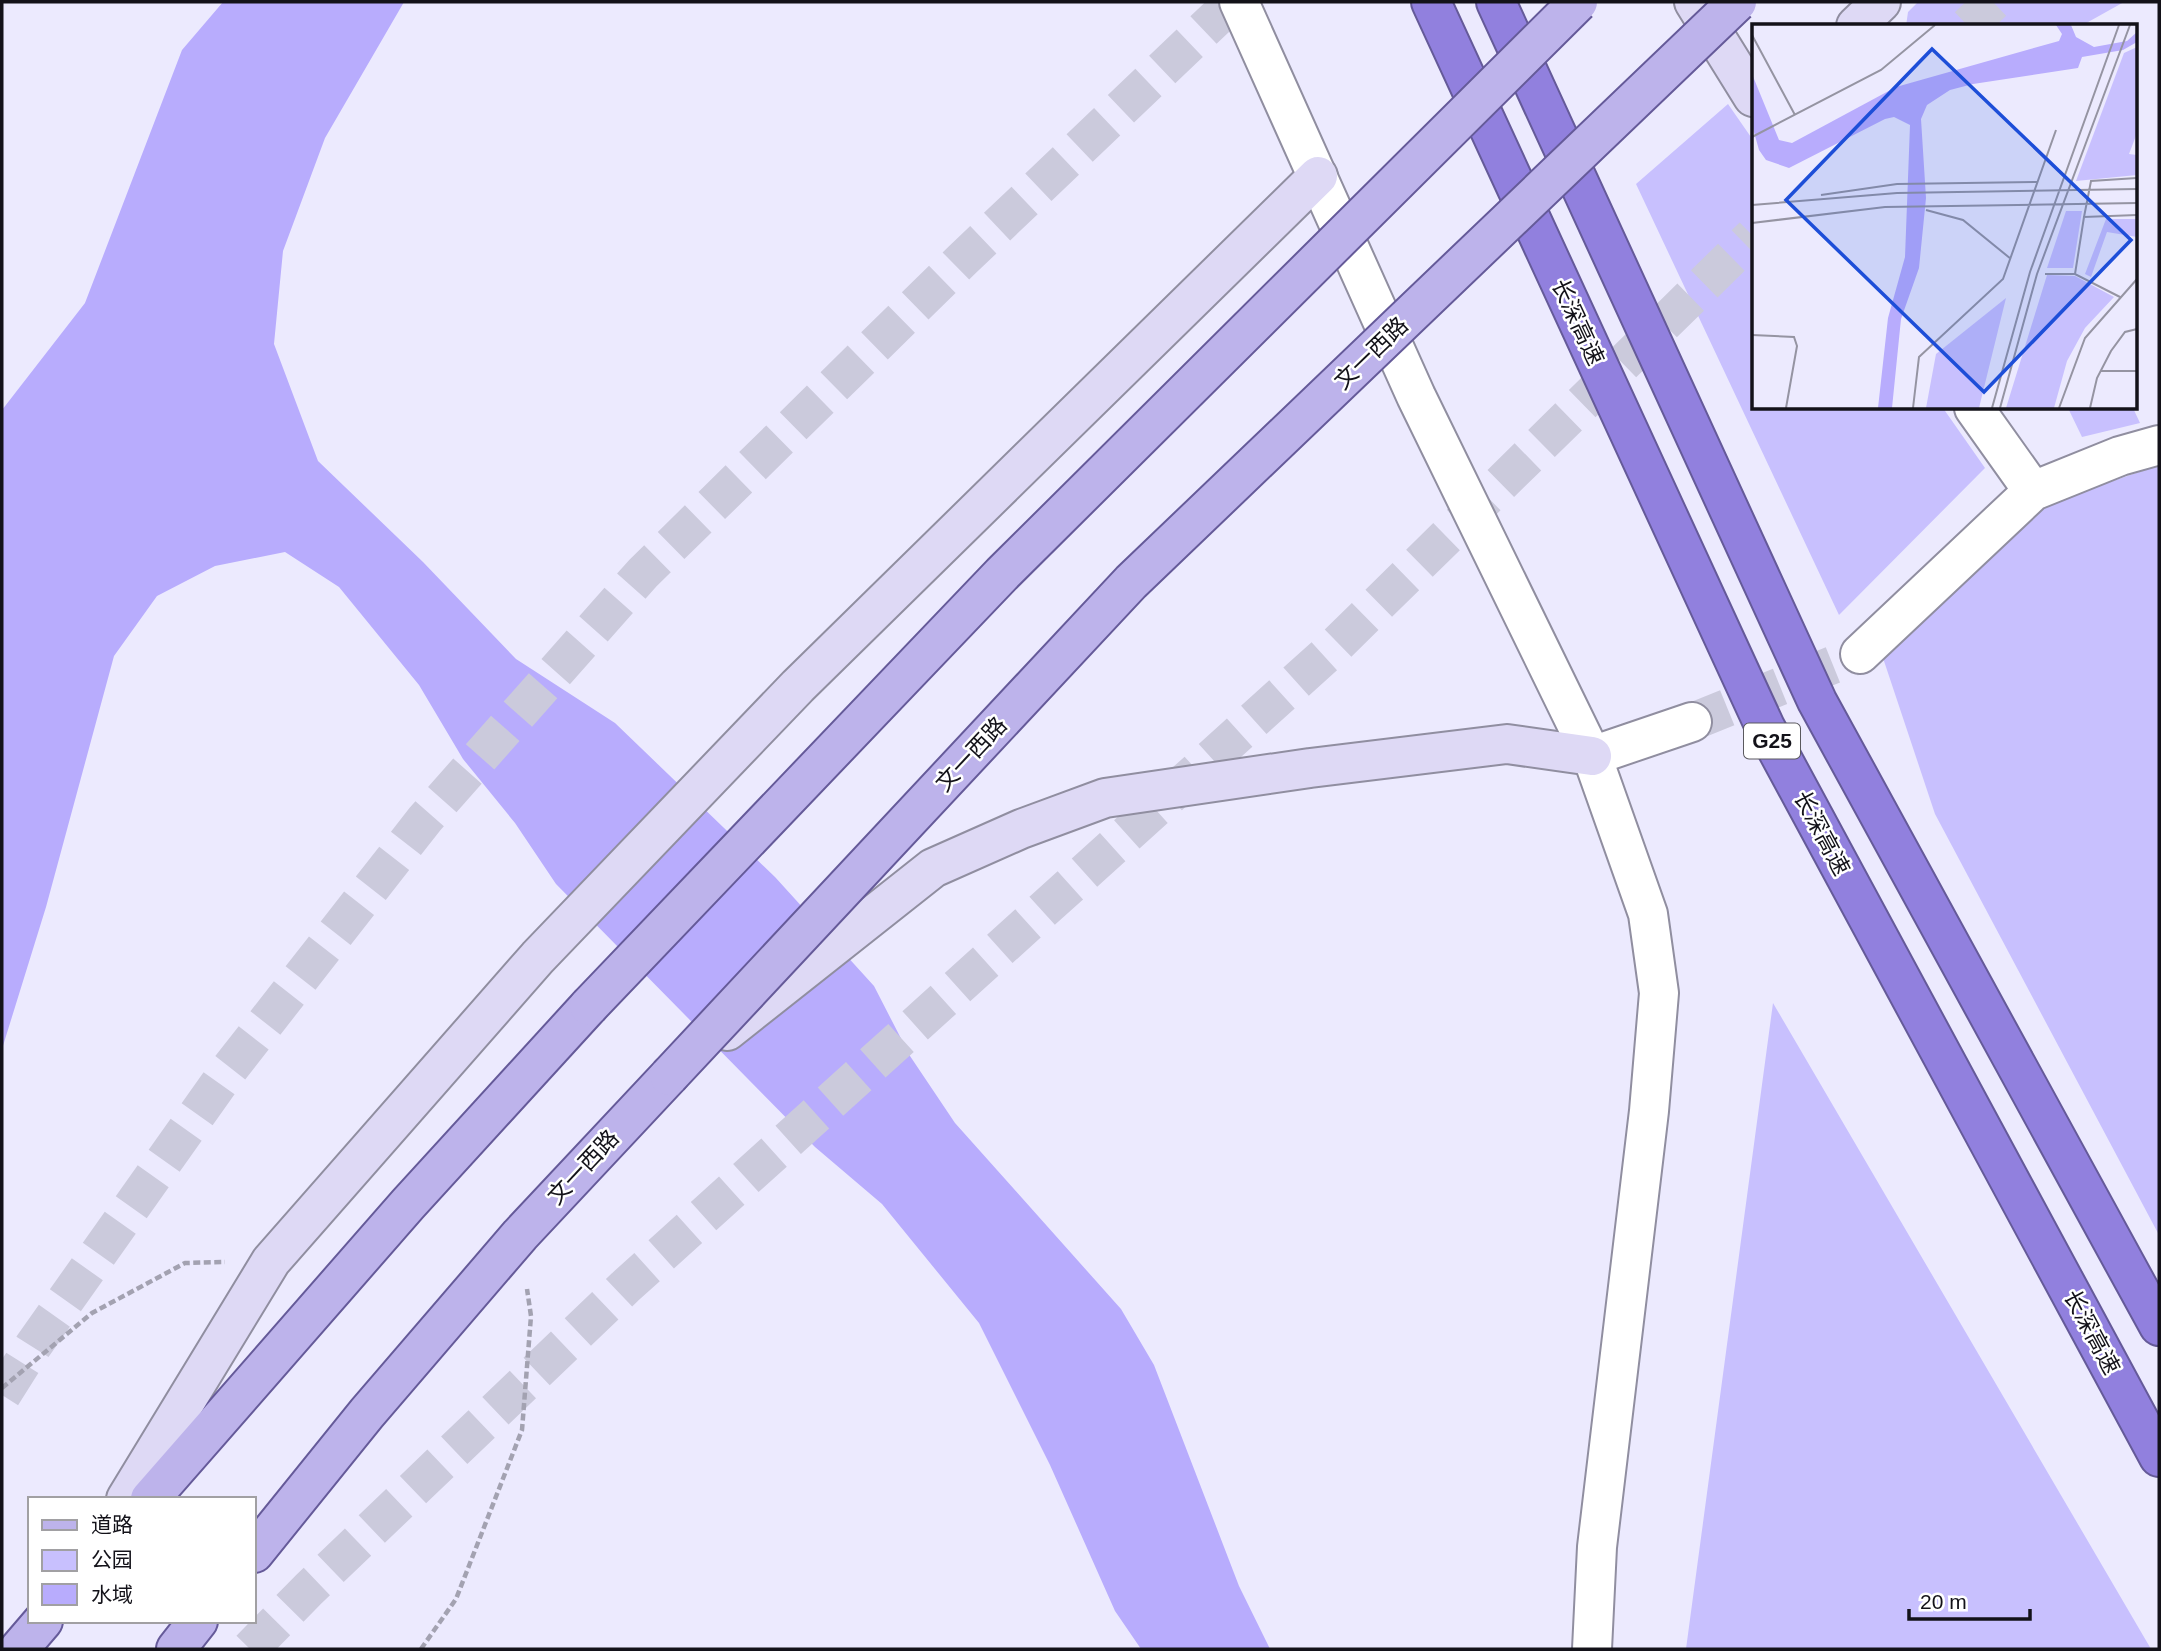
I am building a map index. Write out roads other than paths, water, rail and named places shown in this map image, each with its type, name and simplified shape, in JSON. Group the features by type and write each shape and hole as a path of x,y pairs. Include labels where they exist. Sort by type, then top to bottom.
{"highway":[{"name":"长深高速","path":"1431,2 1765,727 2159,1457"},
{"name":"G25","path":"1496,2 1817,701 2159,1326"}],"main road":[{"path":"152,1497 408,1204 589,1006 1002,574 1578,2"},
{"path":"1694,2 1752,95"},
{"name":"文一西路","path":"256,1551 367,1413 520,1235 1131,582 1737,2"},
{"path":"1858,24 1881,2"},
{"path":"127,1497 271,1261 538,957 798,686 1318,176"},
{"path":"669,1076 933,868 1021,829 1105,798 1310,768 1507,744 1592,756"},
{"path":"19,1649 41,1623"},
{"path":"176,1649 196,1623"}],"street":[{"path":"1239,2 1416,396 1592,756 1648,914 1659,993 1649,1111 1597,1547 1592,1649"},
{"path":"1975,410 2033,491"},
{"path":"1860,654 2033,491 2120,456 2159,445"},
{"path":"1592,756 1692,722"}],"water":[{"path":"223,2 404,2 325,138 283,251 274,344 318,461 423,562 516,659 615,723 775,877 874,986 910,1056 955,1123 1121,1309 1154,1365 1239,1586 1270,1649 1141,1649 1115,1611 1050,1465 979,1323 882,1204 815,1147 556,884 515,823 463,759 419,685 339,587 285,552 215,566 157,596 114,656 46,907 2,1049 2,410 85,303 182,50"}],"tunnel":[{"path":"2,1395 33,1346 227,1072 425,819 643,573 962,260 1233,2"},
{"path":"1970,24 1993,2"},
{"path":"250,1649 309,1589 625,1287 1329,652 1752,237"},
{"path":"1692,722 1860,654"}]}
